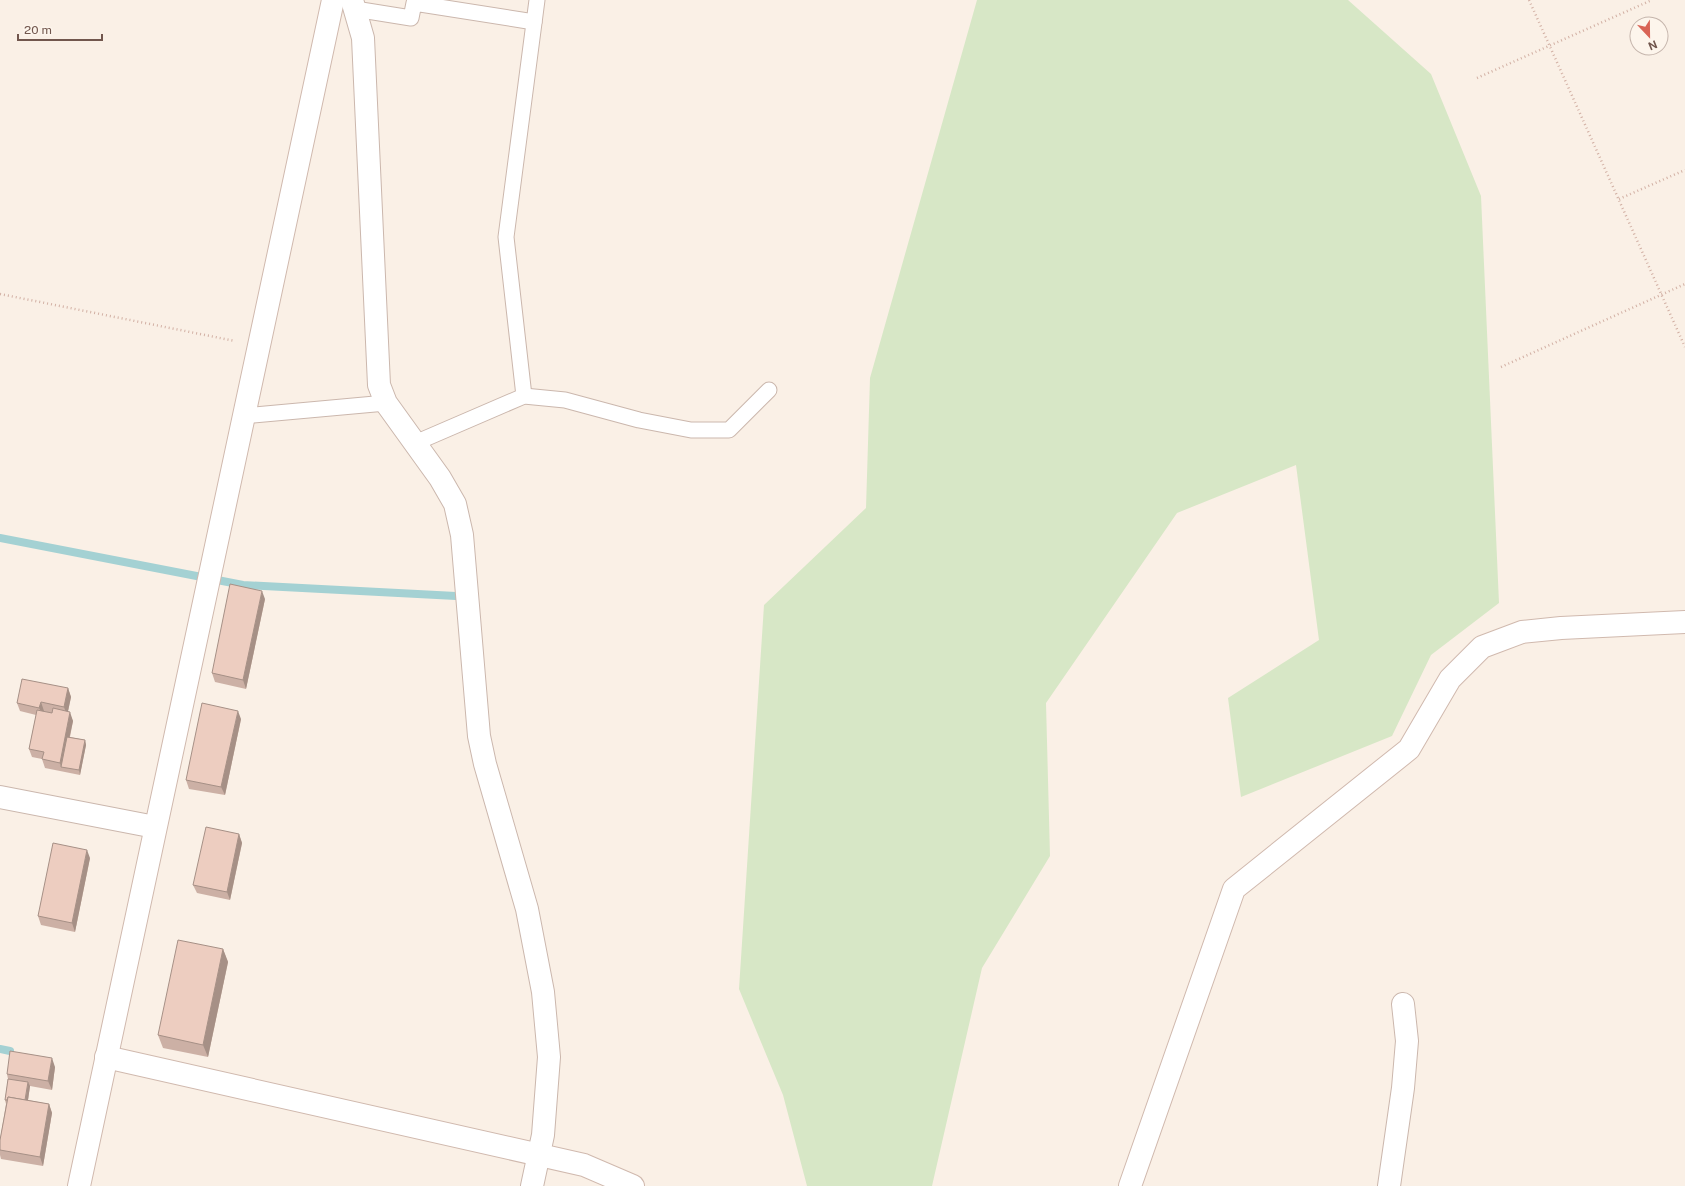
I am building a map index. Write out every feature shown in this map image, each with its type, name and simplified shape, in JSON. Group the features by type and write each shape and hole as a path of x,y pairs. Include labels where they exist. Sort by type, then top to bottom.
{"street":[{"path":"79,1186 333,0"},
{"path":"354,5 363,38 379,385 386,403 440,478 455,504 462,535 479,736 485,764 527,909 543,992 549,1057 543,1135 532,1186"},
{"path":"1130,1186 1234,889 1409,749 1450,679 1482,647 1522,632 1561,628 1685,622"},
{"path":"0,796 155,826"},
{"path":"1389,1186 1403,1088 1407,1041 1403,1004"},
{"path":"106,1058 539,1154 584,1165 633,1186"}],"lane":[{"path":"524,396 506,236 537,0"},
{"path":"354,5 411,18 414,3 534,22"},
{"path":"415,443 524,396 565,400 639,420 691,430 729,430 769,390"},
{"path":"243,416 386,403"}],"path":[{"path":"1529,0 1685,347"},
{"path":"1477,78 1652,0"},
{"path":"1619,199 1685,170"},
{"path":"1501,367 1685,284"},
{"path":"0,294 259,345"}],"green space":[{"path":"977,0 1348,0 1431,74 1481,196 1499,603 1431,655 1392,736 1241,797 1228,698 1319,640 1296,465 1177,513 1046,703 1050,856 982,968 932,1186 807,1186 783,1095 739,989 764,605 866,508 870,378"}],"building":[{"path":"230,584 262,591 243,680 212,673"},
{"path":"22,679 68,688 64,707 41,702 39,708 17,703"},
{"path":"202,703 238,711 221,787 186,780"},
{"path":"53,708 70,712 60,763 42,759 44,752 29,749 37,710 52,713"},
{"path":"67,737 85,740 79,770 61,767"},
{"path":"206,827 239,834 227,892 193,885"},
{"path":"53,843 87,850 72,923 38,916"},
{"path":"178,940 223,949 203,1045 158,1035"},
{"path":"10,1051 52,1058 48,1081 7,1074"},
{"path":"8,1079 28,1082 25,1100 8,1097 7,1100 5,1100"},
{"path":"8,1097 49,1104 40,1157 0,1150 0,1140"}],"waterway":[{"path":"0,538 243,585 456,596"},
{"path":"0,1049 10,1051"}]}
